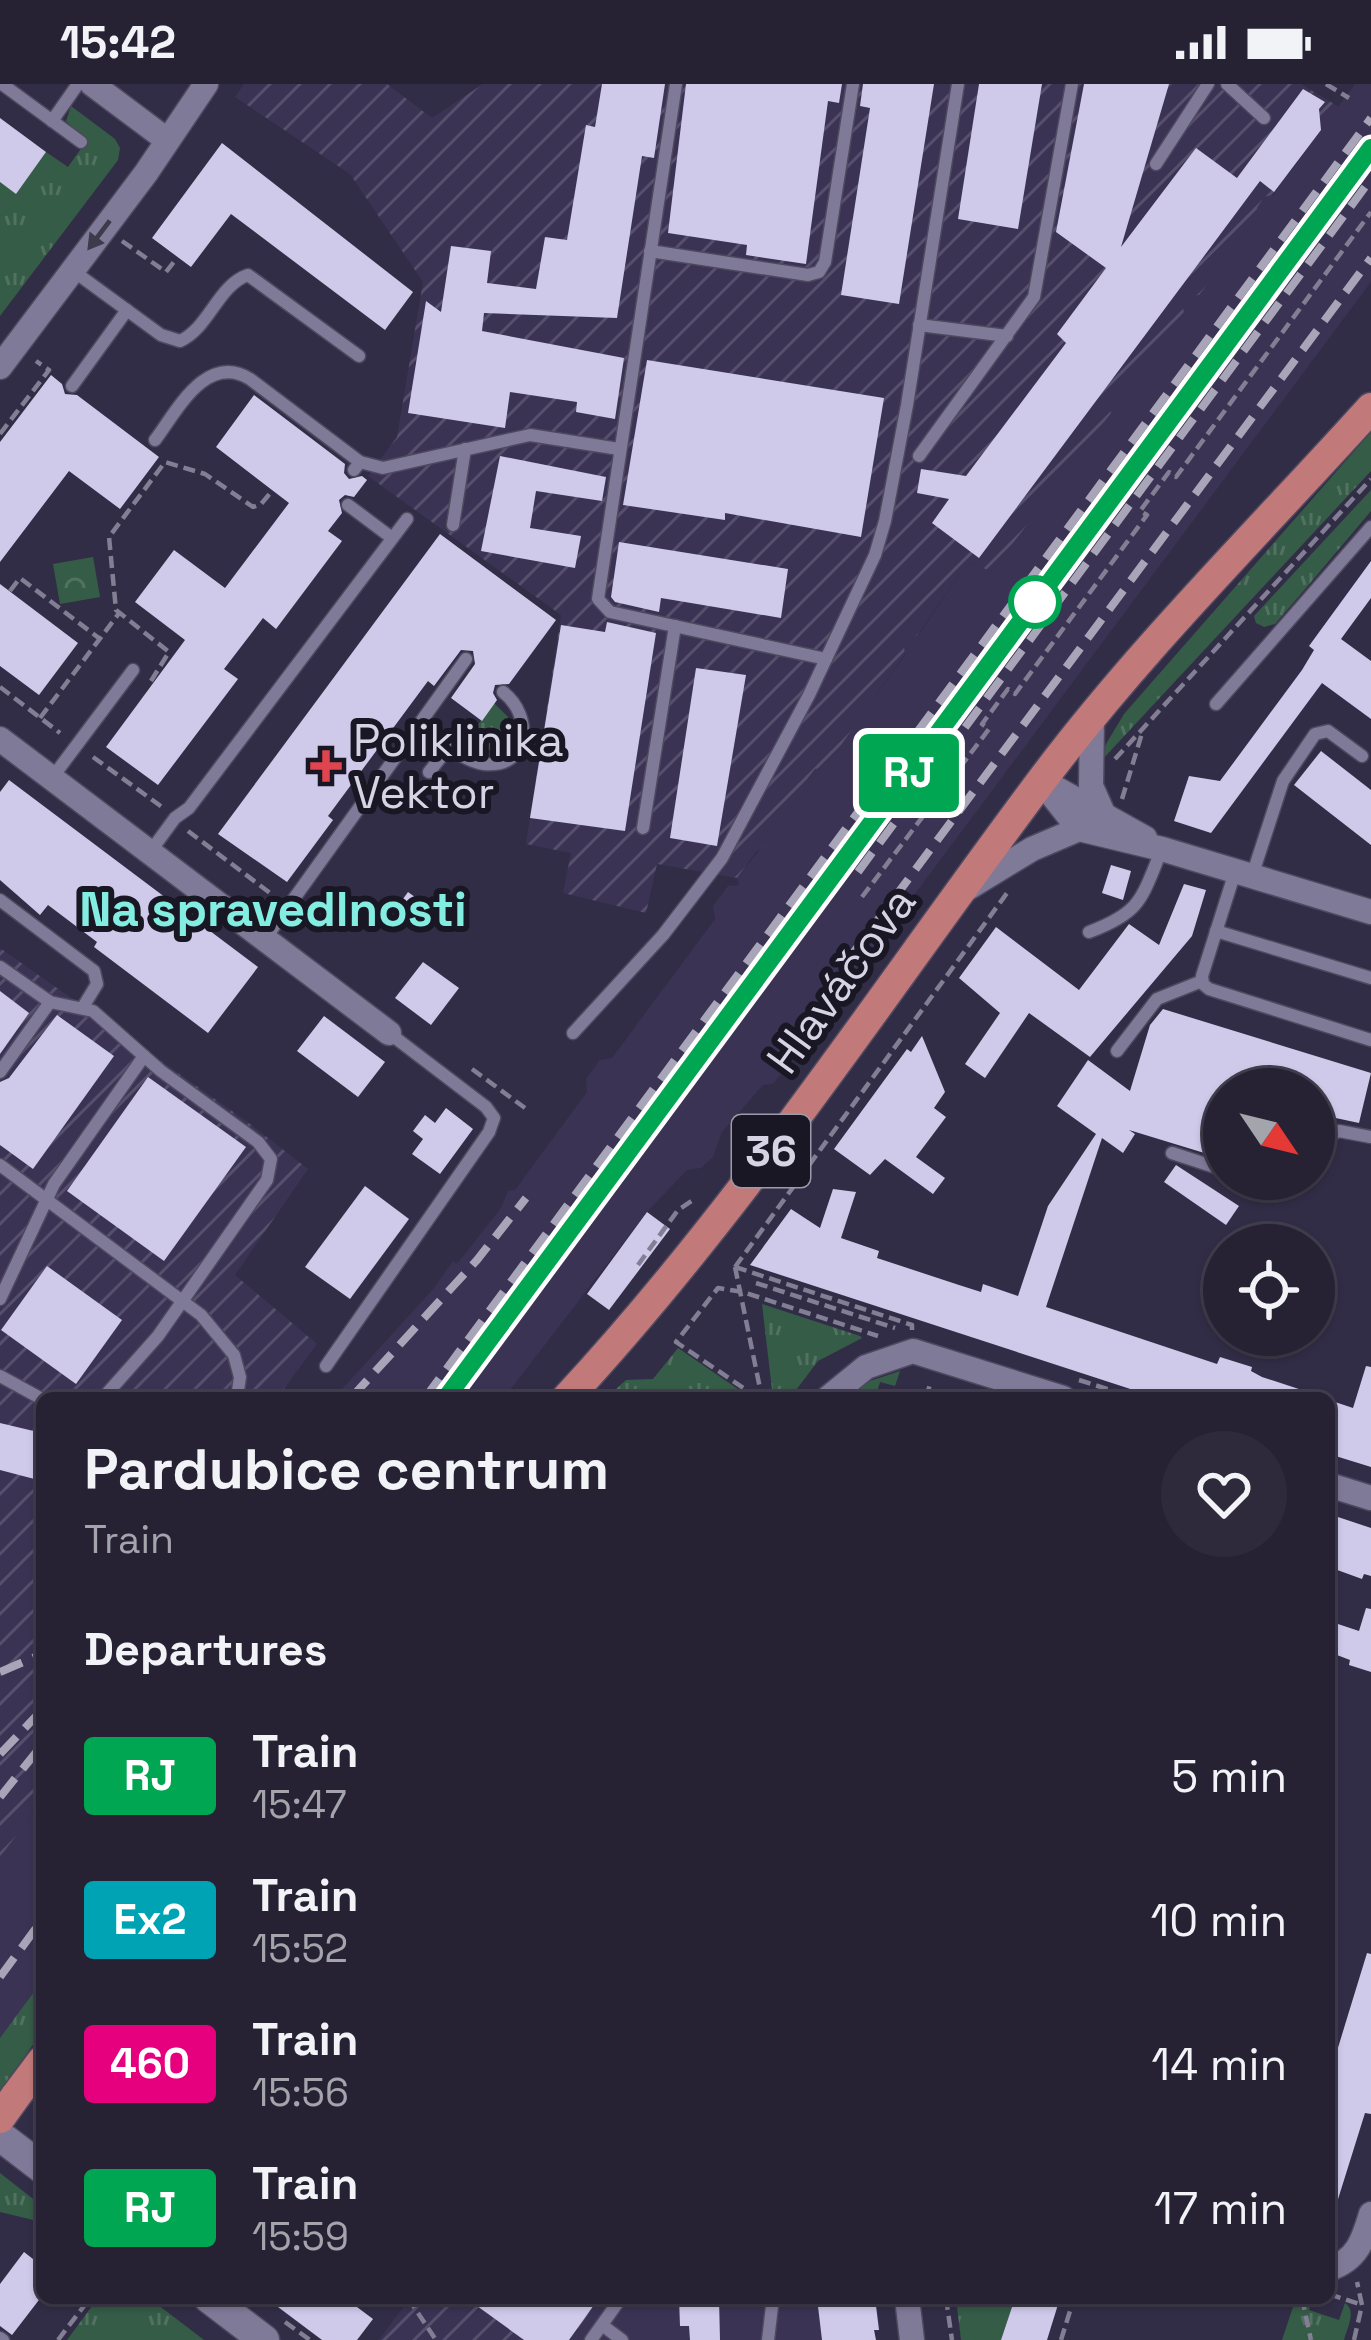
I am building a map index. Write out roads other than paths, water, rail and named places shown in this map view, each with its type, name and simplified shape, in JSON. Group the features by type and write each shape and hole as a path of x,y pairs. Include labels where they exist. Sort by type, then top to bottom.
{"main road":[{"name":"Hlaváčova","path":"572,1392 707,1237 1092,718 1203,589 1371,408"},
{"path":"8,2108 36,2068"}],"street":[{"path":"92,84 167,140"},
{"path":"0,367 206,84"},
{"path":"1092,718 1090,786 1111,811 1162,849"},
{"path":"2,746 150,852 271,930 388,1033"},
{"path":"1041,781 1111,811"},
{"path":"1041,781 1078,830 1162,849 1371,912"},
{"name":"Hlaváčova","path":"961,892 1032,849 1078,830"},
{"path":"835,1392 905,1343 1028,1392"},
{"path":"1335,1487 1371,1498"},
{"path":"8,2142 36,2163"},
{"path":"1338,2265 1364,2239 1371,2217"},
{"path":"217,2304 264,2340"},
{"path":"908,2304 913,2340"}],"lane":[{"path":"2,84 81,142"},
{"path":"52,121 78,84"},
{"path":"676,84 598,592 600,605 610,612 826,659"},
{"path":"650,251 808,275 819,272 826,262 853,84"},
{"path":"573,1033 663,935 722,858 868,571 886,521 958,84"},
{"path":"919,456 1036,292 1072,84"},
{"path":"1156,164 1208,84"},
{"path":"1227,84 1264,118"},
{"path":"72,270 161,334 184,340 237,279 248,275 359,356"},
{"path":"72,386 127,310"},
{"path":"920,325 1007,336"},
{"path":"155,440 200,382 232,371 250,379 357,466 379,469 530,435 619,449"},
{"path":"453,525 465,449"},
{"path":"348,505 392,538"},
{"path":"150,852 175,818 189,808 407,519"},
{"path":"1216,704 1371,527"},
{"path":"643,828 676,626"},
{"path":"271,930 466,659"},
{"path":"52,778 133,670"},
{"path":"419,724 468,759 485,764 504,760 524,732 517,704 503,692"},
{"path":"1202,980 1216,931 1283,781 1315,734 1328,731 1362,756"},
{"path":"429,772 450,746"},
{"path":"1088,932 1135,908 1162,849"},
{"path":"0,900 94,971 98,985 83,1007"},
{"path":"1216,931 1371,978"},
{"path":"0,967 50,1002 83,1007 258,1142 271,1159 267,1180 183,1301 108,1392"},
{"path":"1202,980 1209,989 1371,1040"},
{"path":"1117,1051 1157,999 1202,980"},
{"path":"0,1072 50,1002"},
{"path":"326,1366 489,1132 494,1118 388,1033"},
{"path":"0,1299 60,1174 144,1056"},
{"path":"1335,1133 1371,1137"},
{"path":"1172,1153 1203,1163"},
{"path":"0,1165 214,1328 234,1355 240,1377 238,1392"},
{"path":"0,1376 36,1397"},
{"path":"591,2340 617,2304"},
{"path":"768,2340 772,2304"},
{"path":"602,2325 622,2340"}],"railway":[{"path":"429,1392 1371,118"},
{"path":"858,872 1371,179"},
{"path":"851,956 1371,258"},
{"path":"831,877 1042,593"},
{"path":"356,1392 477,1260 526,1198"},
{"path":"0,1672 36,1657"},
{"path":"0,1754 36,1716"},
{"path":"0,1797 36,1752"},
{"path":"0,1977 36,1928"}],"train":[{"name":"RJ","path":"450,1392 1371,148"}],"place":[{"name":"Poliklinika Vektor","path":"326,766"}],"district":[{"name":"Na spravedlnosti","path":"273,909"}]}
